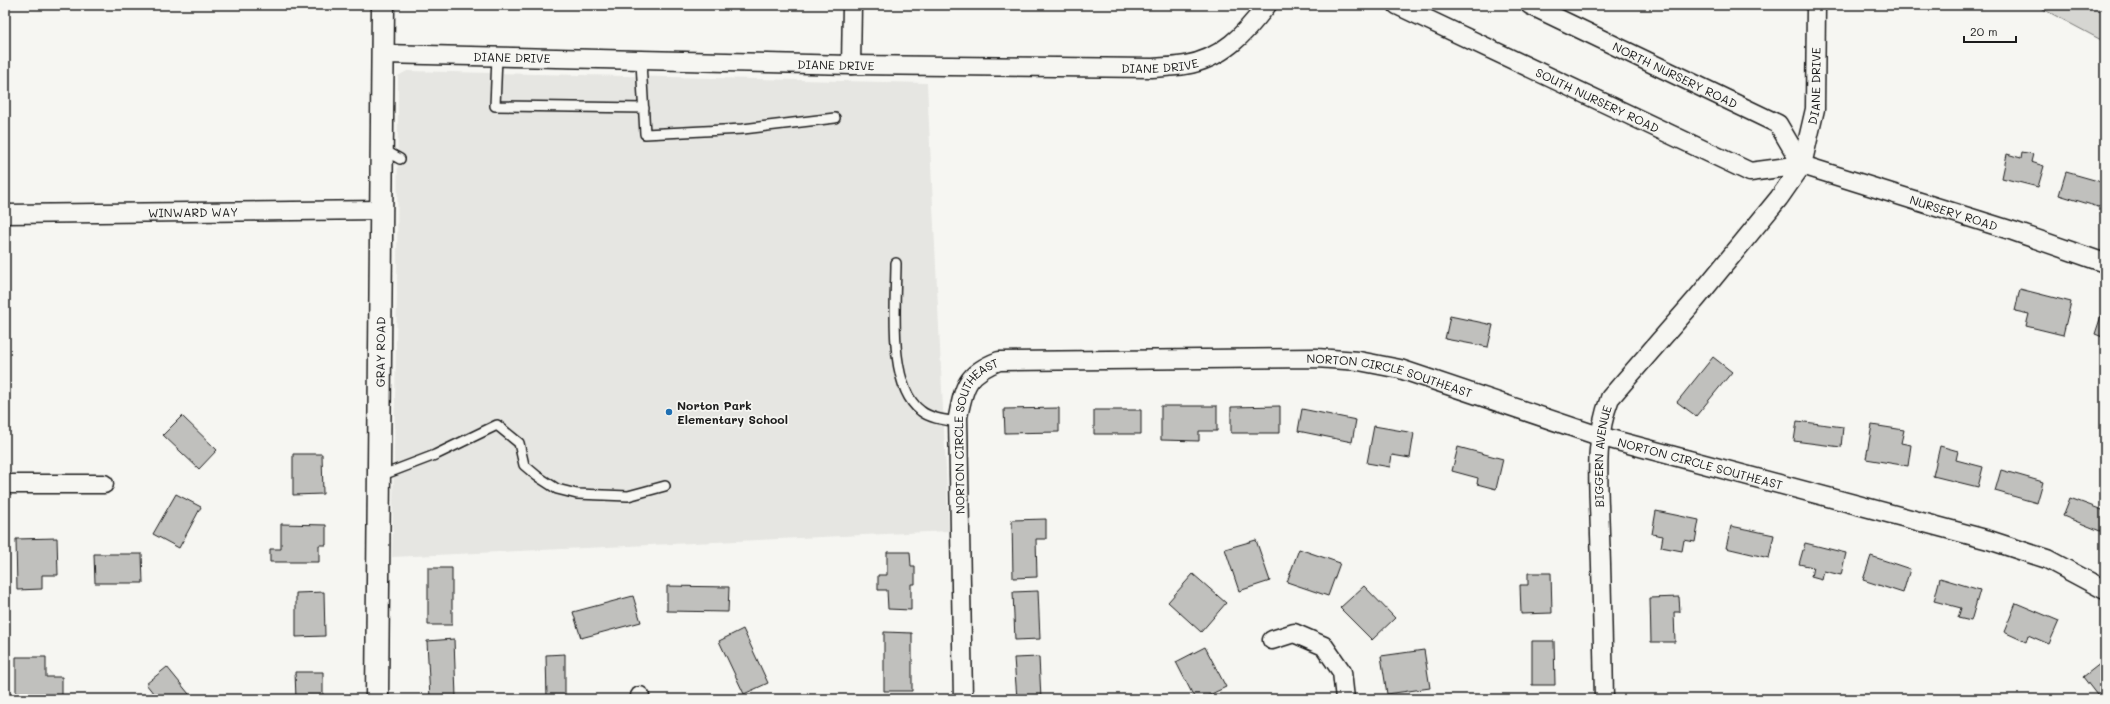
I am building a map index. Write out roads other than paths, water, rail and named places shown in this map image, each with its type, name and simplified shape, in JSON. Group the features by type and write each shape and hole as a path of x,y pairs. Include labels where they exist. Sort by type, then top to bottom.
{"street":[{"name":"GRAY ROAD","path":"376,699 383,5"},
{"path":"851,65 852,5"},
{"name":"DIANE DRIVE","path":"382,54 641,62 851,65 1118,68 1185,65 1217,55 1248,30 1267,5"},
{"name":"SOUTH NURSERY ROAD","path":"1397,5 1750,172 1802,165"},
{"name":"NORTH NURSERY ROAD","path":"1530,5 1778,124 1802,165"},
{"name":"DIANE DRIVE","path":"1802,165 1815,109 1816,5"},
{"name":"NURSERY ROAD","path":"1802,165 2013,231 2105,263"},
{"name":"BIGGERN AVENUE","path":"1604,699 1599,436 1603,417 1610,398 1769,210 1802,165"},
{"name":"WINWARD WAY","path":"5,214 380,210"},
{"name":"NORTON CIRCLE SOUTHEAST","path":"963,699 959,422 962,398 972,375 983,367 999,361 1316,358 1359,361 1400,369 1599,436 1989,540 2047,560 2105,590"},
{"path":"5,484 104,484"},
{"path":"1272,640 1294,633 1324,646 1342,672 1345,699"}],"lane":[{"path":"497,57 495,106 644,108"},
{"path":"641,62 645,134 743,129 835,118"},
{"path":"381,148 400,159"},
{"path":"896,262 896,349 903,388 909,400 922,412 936,418 959,422"},
{"path":"378,476 435,455 497,425 519,443 524,465 557,489 577,494 628,496 665,486"}],"place":[{"name":"Norton Park Elementary School","path":"669,412"}]}
